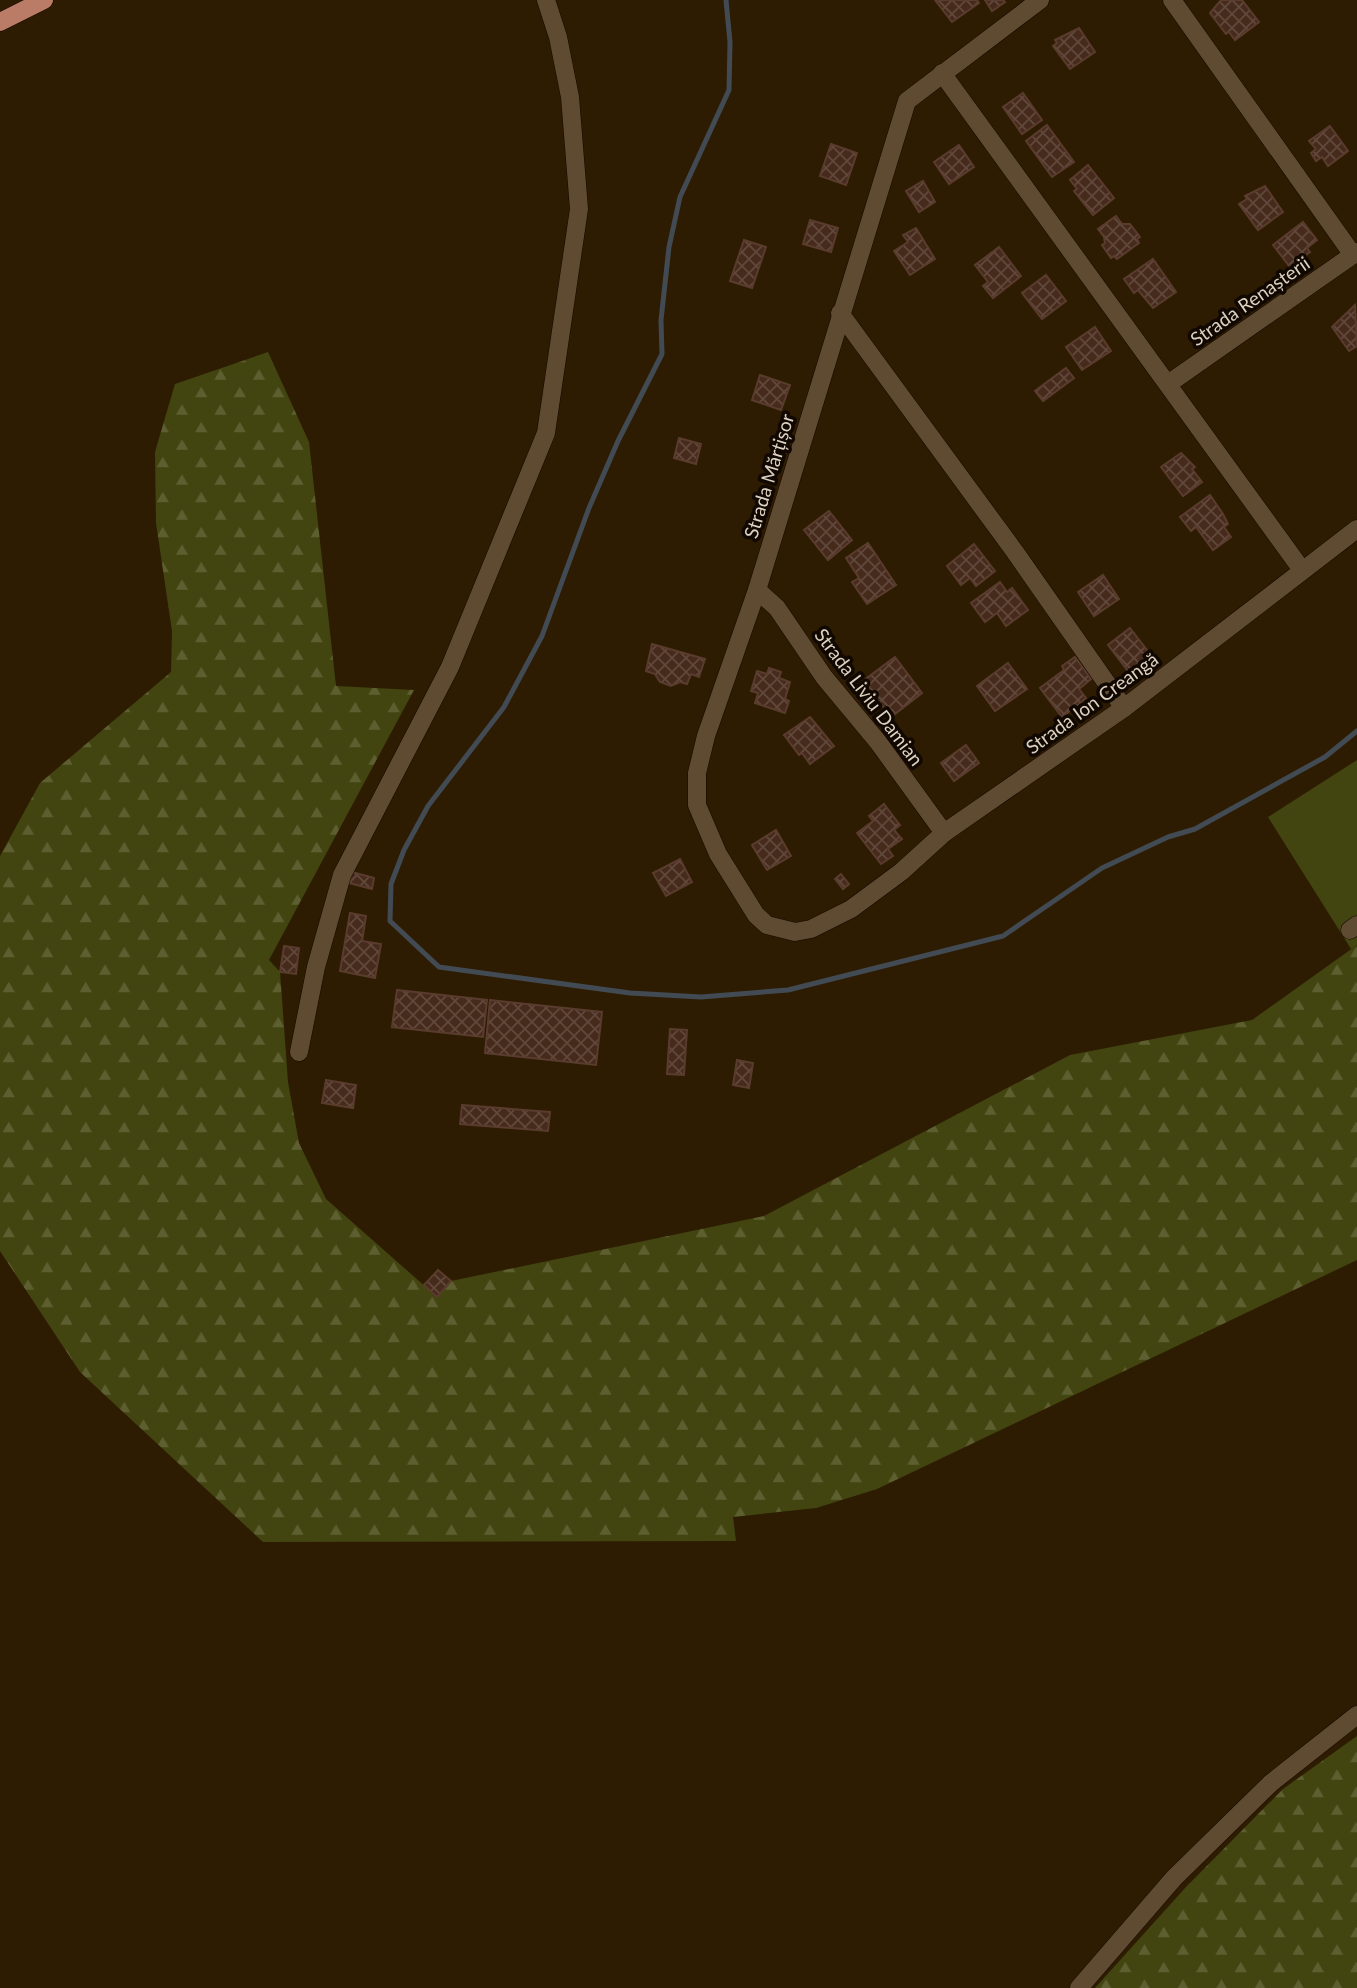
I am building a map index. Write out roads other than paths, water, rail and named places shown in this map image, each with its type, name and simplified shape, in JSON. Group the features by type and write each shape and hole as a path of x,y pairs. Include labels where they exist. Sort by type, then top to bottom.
{"main road":[{"path":"0,22 44,0"}],"street":[{"path":"299,1052 316,967 342,875 450,667 546,433 579,209 570,97 558,37 546,0"},
{"name":"Strada Mărțișor","path":"851,909 811,929 795,932 767,925 756,915 718,854 697,805 697,774 706,736 757,590 907,101 1040,0"},
{"path":"1172,0 1355,253"},
{"path":"942,72 1303,570"},
{"name":"Strada Renașterii","path":"1168,384 1355,253"},
{"path":"840,313 1015,552 1124,708"},
{"name":"Strada Ion Creangă","path":"851,909 901,872 944,833 1124,708 1357,529"},
{"name":"Strada Liviu Damian","path":"757,590 777,608 824,677 878,742 944,833"},
{"path":"1079,1988 1174,1878 1271,1783 1357,1715"}],"waterway":[{"path":"726,0 730,42 729,90 680,197 669,247 661,320 662,354 618,441 589,508 542,636 504,707 428,806 404,850 391,884 390,921 439,967 630,993 701,997 788,990 1003,936 1102,868 1168,837 1195,829 1325,757 1357,731"}]}
